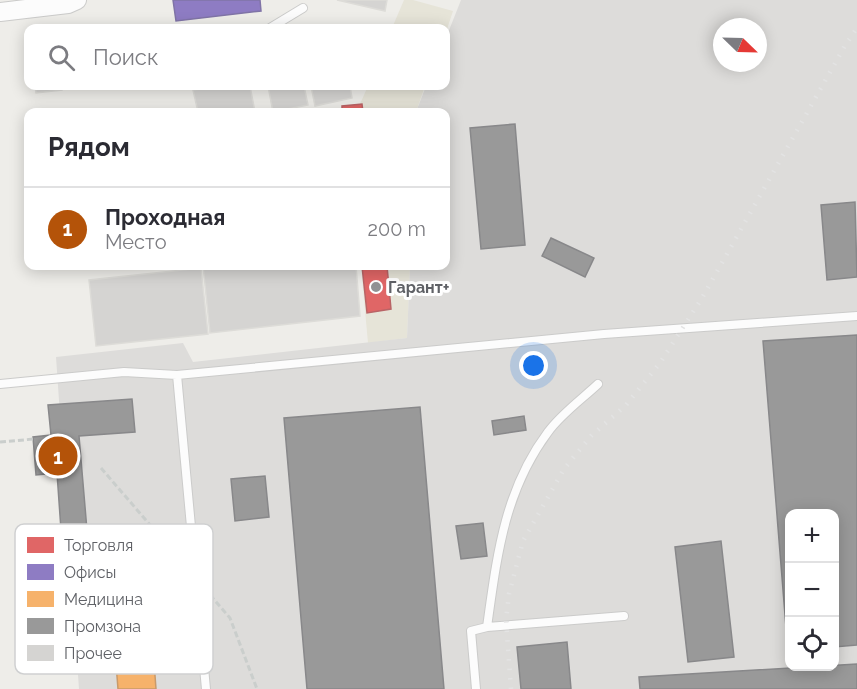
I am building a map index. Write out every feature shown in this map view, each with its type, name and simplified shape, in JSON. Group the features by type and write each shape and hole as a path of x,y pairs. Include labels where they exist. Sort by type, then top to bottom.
{"street":[{"path":"0,12 68,4 77,0"}],"lane":[{"path":"277,24 303,8"},
{"path":"0,384 124,372 177,375 604,334 857,316"},
{"path":"177,375 191,524"},
{"path":"487,627 495,571 508,508 525,467 549,430 598,384"},
{"path":"476,689 471,631 487,627 624,616"},
{"path":"205,674 206,689"}],"path":[{"path":"0,442 34,439"}],"shaded area":[{"path":"404,0 413,0 453,11 449,24 394,24"},
{"path":"461,0 857,0 857,689 79,689 78,674 213,674 213,524 68,524 56,357 183,343 193,362 407,338 410,270 450,270 450,108 418,108 424,90 450,90 450,28"},
{"path":"366,90 424,90 417,108 342,108 342,106 360,104"},
{"path":"361,270 410,270 407,338 368,343"}],"building: Торговля":[{"path":"362,104 362,108 342,108 342,106"},
{"name":"Гарант+","path":"362,270 387,270 391,309 367,313"}],"building: Офисы":[{"path":"173,0 260,0 261,11 176,21"}],"building: Медицина":[{"path":"117,674 155,674 156,689 118,689"}],"building: Промзона":[{"path":"515,124 525,245 481,249 470,128"},
{"path":"855,202 857,277 827,280 821,205"},
{"path":"551,238 594,258 585,277 542,256"},
{"path":"857,335 857,645 839,647 839,509 785,509 785,615 763,341"},
{"path":"132,399 135,432 79,436 86,524 61,524 57,473 36,475 33,437 51,435 48,405"},
{"path":"420,407 444,689 307,689 284,418"},
{"path":"524,416 526,430 494,435 492,421"},
{"path":"265,476 269,517 235,521 231,479"},
{"path":"483,523 487,556 461,559 456,526"},
{"path":"721,541 734,657 688,662 675,547"},
{"path":"567,642 571,689 521,689 517,647"},
{"path":"857,664 857,689 640,689 639,677 785,668 785,671 839,671 839,665"}],"building: Прочее":[{"path":"337,0 387,0 385,11"},
{"path":"36,90 62,90 36,93"},
{"path":"193,90 251,90 254,108 197,108"},
{"path":"269,90 305,90 308,105 272,108"},
{"path":"312,90 351,90 352,98 315,106"},
{"path":"201,270 208,334 96,346 89,280"},
{"path":"203,270 356,270 360,316 210,333"}],"railway":[{"path":"511,689 506,620 509,594 523,541 564,469 591,436 626,405 660,363 702,298 857,28"}],"place":[{"name":"Гарант+","path":"376,287"},
{"name":"Проходная","path":"58,456"}]}
